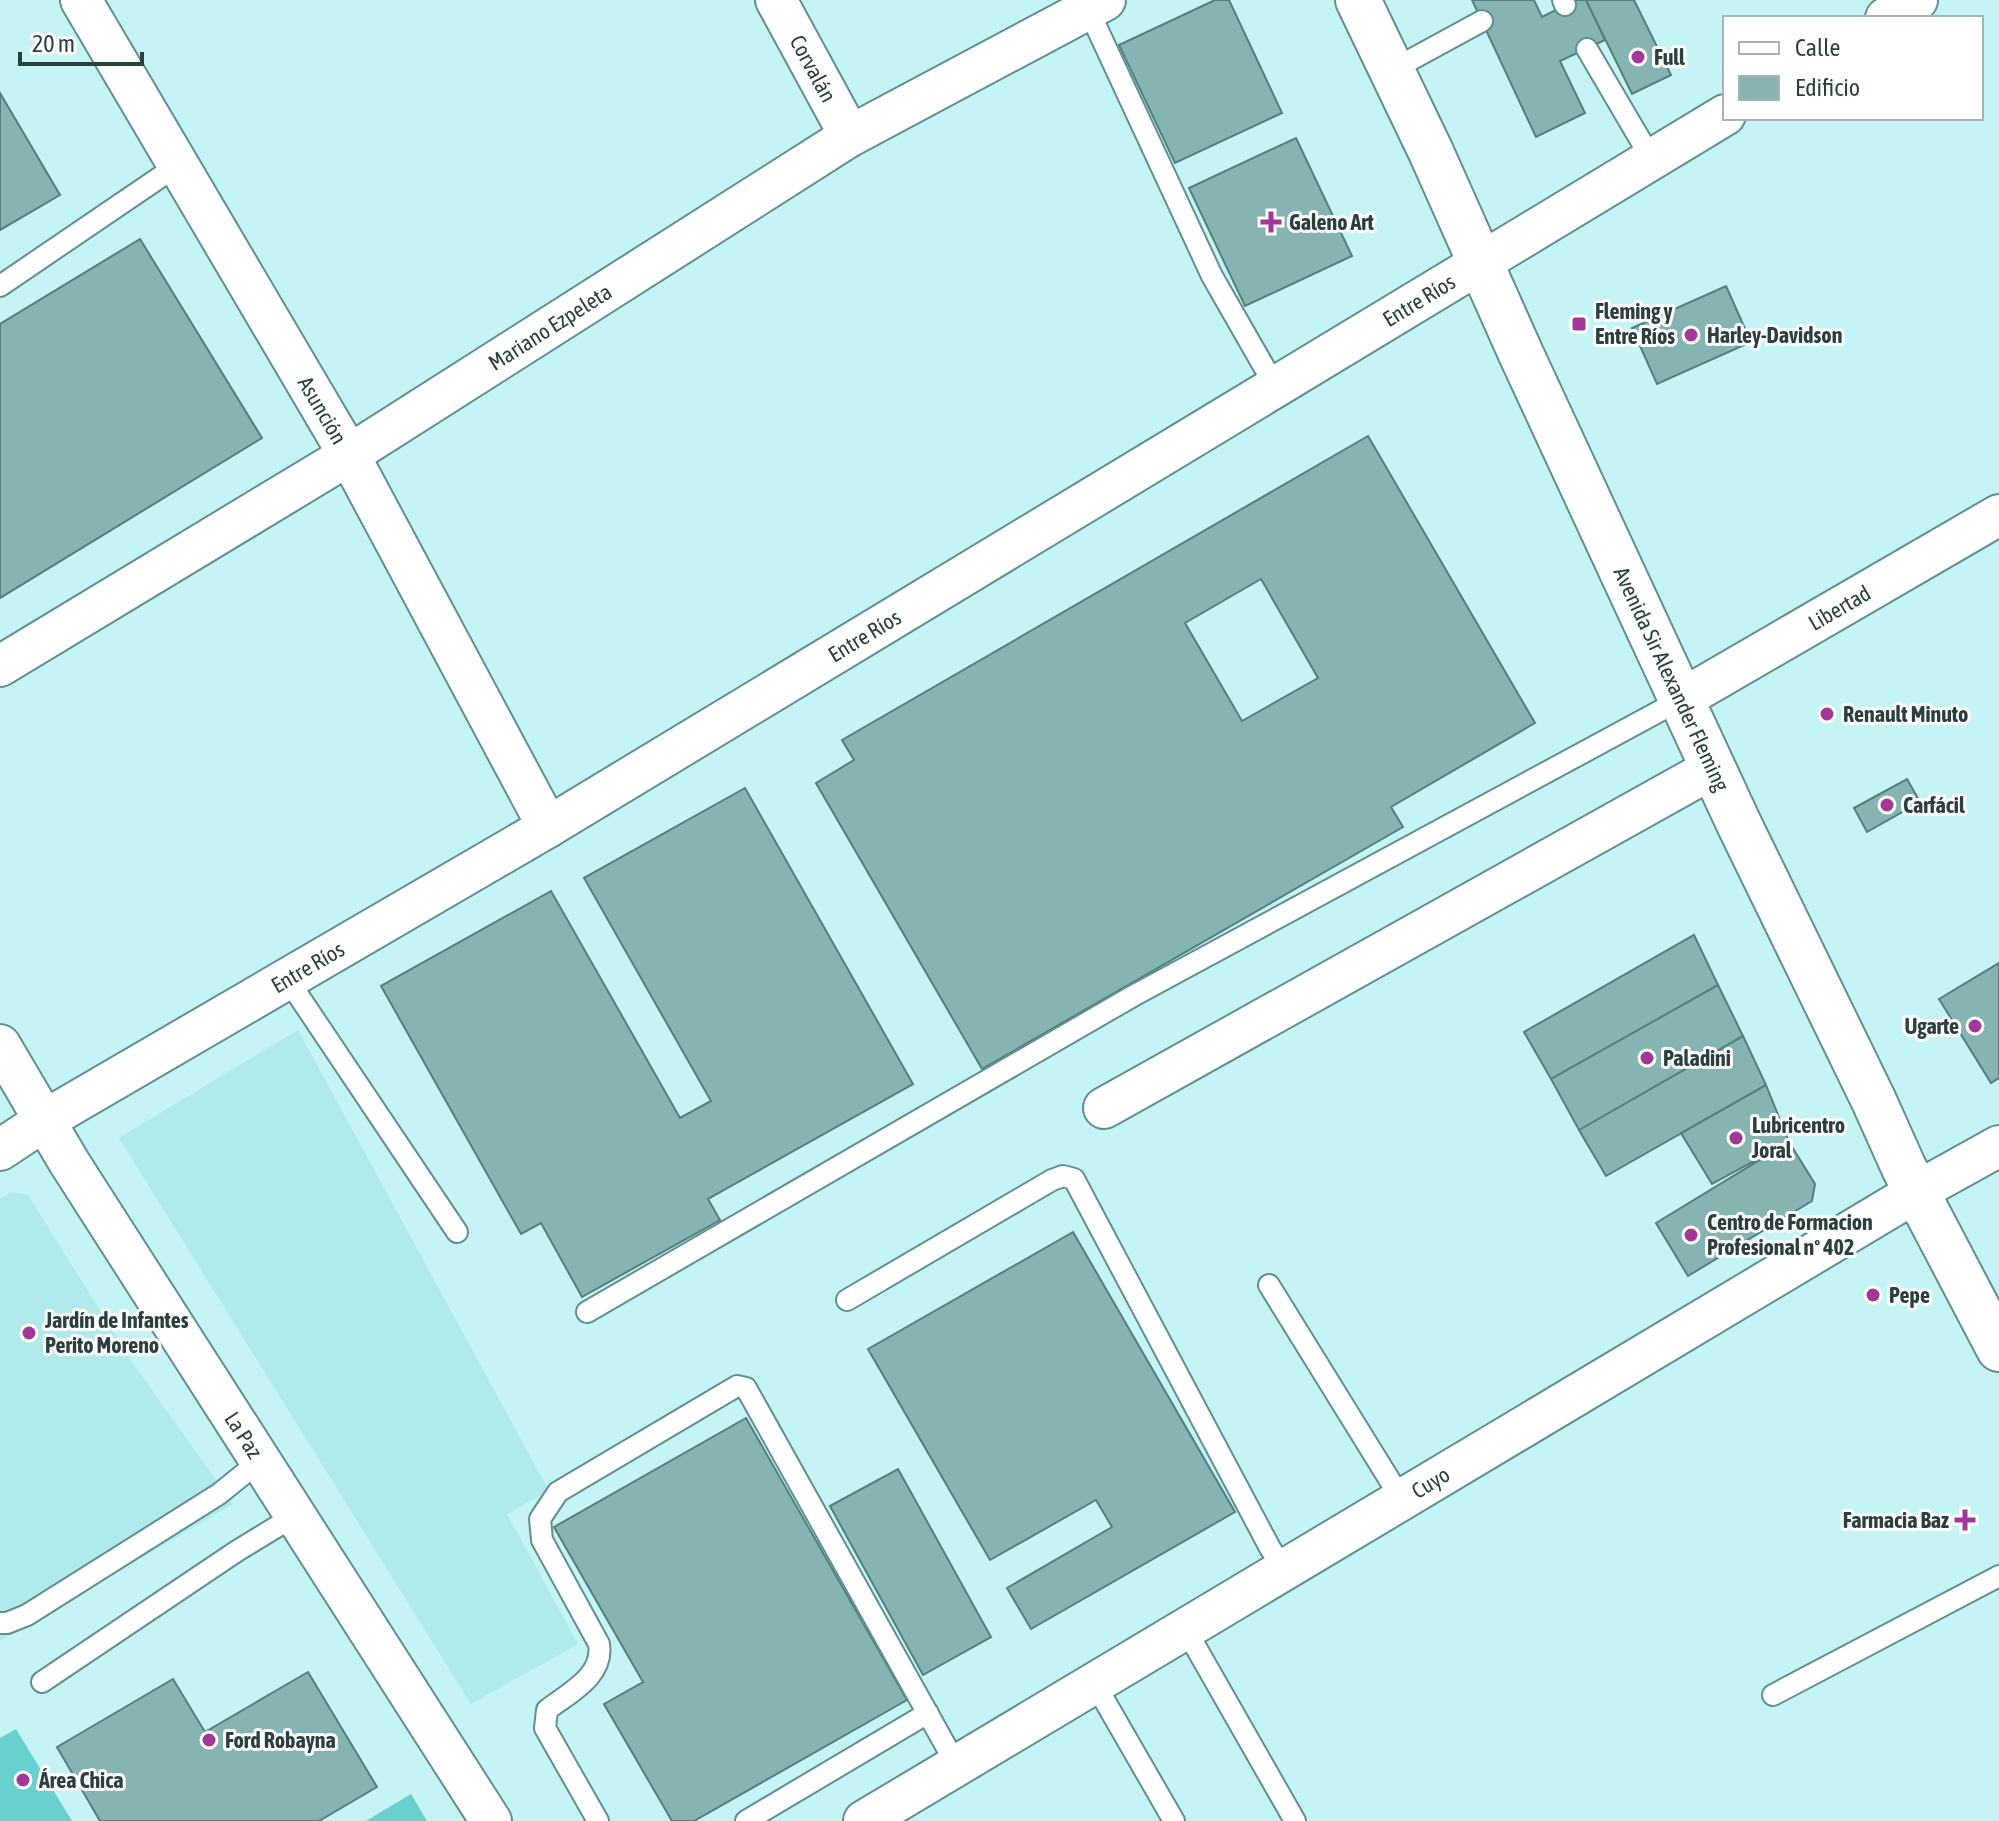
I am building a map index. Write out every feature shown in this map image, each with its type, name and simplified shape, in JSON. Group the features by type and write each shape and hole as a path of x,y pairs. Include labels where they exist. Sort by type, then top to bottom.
{"main road":[{"name":"Avenida Sir Alexander Fleming","path":"1358,0 1713,768 1904,1168 1999,1349"}],"street":[{"name":"Asunción","path":"81,0 349,455 548,827"},
{"name":"Corvalán","path":"776,0 850,136"},
{"path":"1889,16 1917,0"},
{"name":"Mariano Ezpeleta","path":"0,666 349,455 850,136 1096,4"},
{"name":"Entre Ríos","path":"0,1150 45,1120 548,827 1723,116"},
{"name":"Libertad","path":"1682,699 1999,515"},
{"path":"1104,1108 1713,768"},
{"name":"La Paz","path":"0,1045 491,1821"},
{"name":"Cuyo","path":"864,1821 1918,1191 1999,1146"}],"lane":[{"path":"1096,4 1212,276 1275,386"},
{"path":"1392,70 1482,21"},
{"path":"1587,49 1653,158"},
{"path":"0,286 178,165"},
{"path":"587,1312 1133,996 1682,699"},
{"path":"288,980 457,1232"},
{"path":"847,1300 1052,1180 1063,1176 1074,1179 1284,1570"},
{"path":"1269,1285 1402,1500"},
{"path":"598,1821 545,1728 547,1710 594,1673 601,1657 599,1644 542,1540 540,1519 558,1492 737,1386 746,1388 957,1766"},
{"path":"0,1623 27,1615 219,1494 261,1460"},
{"path":"42,1682 296,1515"},
{"path":"1773,1695 1999,1576"},
{"path":"1186,1630 1295,1821"},
{"path":"1095,1684 1174,1821"},
{"path":"746,1821 928,1713"}],"shaded area":[{"path":"298,1030 549,1491 507,1514 578,1644 471,1704 119,1138"},
{"path":"12,1192 28,1195 132,1362 233,1504 0,1641 0,1199"},
{"name":"Área Chica","path":"16,1729 72,1821 0,1821 0,1738"},
{"path":"411,1794 427,1821 366,1821"}],"building":[{"path":"1215,0 1229,0 1282,113 1175,163 1119,45"},
{"path":"1472,0 1534,0 1542,17 1576,0 1586,0 1605,40 1560,61 1585,113 1536,137"},
{"name":"Full","path":"1586,0 1634,0 1671,75 1632,94"},
{"path":"0,93 60,195 0,230"},
{"name":"Galeno Art","path":"1296,138 1352,256 1245,306 1189,188"},
{"path":"140,239 262,438 0,598 0,324"},
{"name":"Harley-Davidson","path":"1726,286 1751,342 1657,384 1632,328"},
{"path":"1368,436 1535,723 1391,807 1403,827 982,1069 816,783 854,760 842,740","holes":["1261,579 1318,678 1242,721 1185,623"]},
{"name":"Carfácil","path":"1907,779 1920,802 1867,832 1854,808"},
{"path":"745,788 913,1084 708,1199 720,1220 582,1297 541,1223 521,1234 381,986 551,891 680,1118 711,1101 584,878"},
{"name":"Paladini","path":"1694,935 1718,985 1551,1079 1524,1032"},
{"path":"1999,963 1999,1078 1991,1083 1939,999"},
{"name":"Paladini","path":"1718,985 1743,1036 1579,1130 1551,1079"},
{"path":"1743,1036 1766,1085 1606,1176 1579,1130"},
{"name":"Lubricentro Joral","path":"1766,1085 1789,1142 1712,1184 1681,1133"},
{"path":"1789,1142 1815,1184 1812,1201 1688,1276 1656,1223"},
{"path":"1073,1232 1235,1512 1031,1629 1007,1588 1112,1527 1096,1500 990,1560 868,1349"},
{"path":"746,1418 907,1700 694,1821 672,1821 604,1704 643,1682 554,1527"},
{"path":"898,1469 991,1637 923,1675 830,1506"},
{"name":"Ford Robayna","path":"308,1672 377,1787 319,1821 100,1821 57,1747 173,1679 205,1732"}],"place":[{"name":"Full","path":"1638,57"},
{"name":"Galeno Art","path":"1271,222"},
{"name":"Fleming y Entre Ríos","path":"1579,324"},
{"name":"Harley-Davidson","path":"1691,335"},
{"name":"Renault Minuto","path":"1827,714"},
{"name":"Carfácil","path":"1887,805"},
{"name":"Ugarte","path":"1975,1026"},
{"name":"Paladini","path":"1647,1058"},
{"name":"Lubricentro Joral","path":"1736,1138"},
{"name":"Centro de Formacion Profesional nº 402","path":"1691,1235"},
{"name":"Pepe","path":"1873,1295"},
{"name":"Jardín de Infantes Perito Moreno","path":"29,1333"},
{"name":"Farmacia Baz","path":"1965,1520"},
{"name":"Ford Robayna","path":"209,1740"},
{"name":"Área Chica","path":"23,1780"}]}
